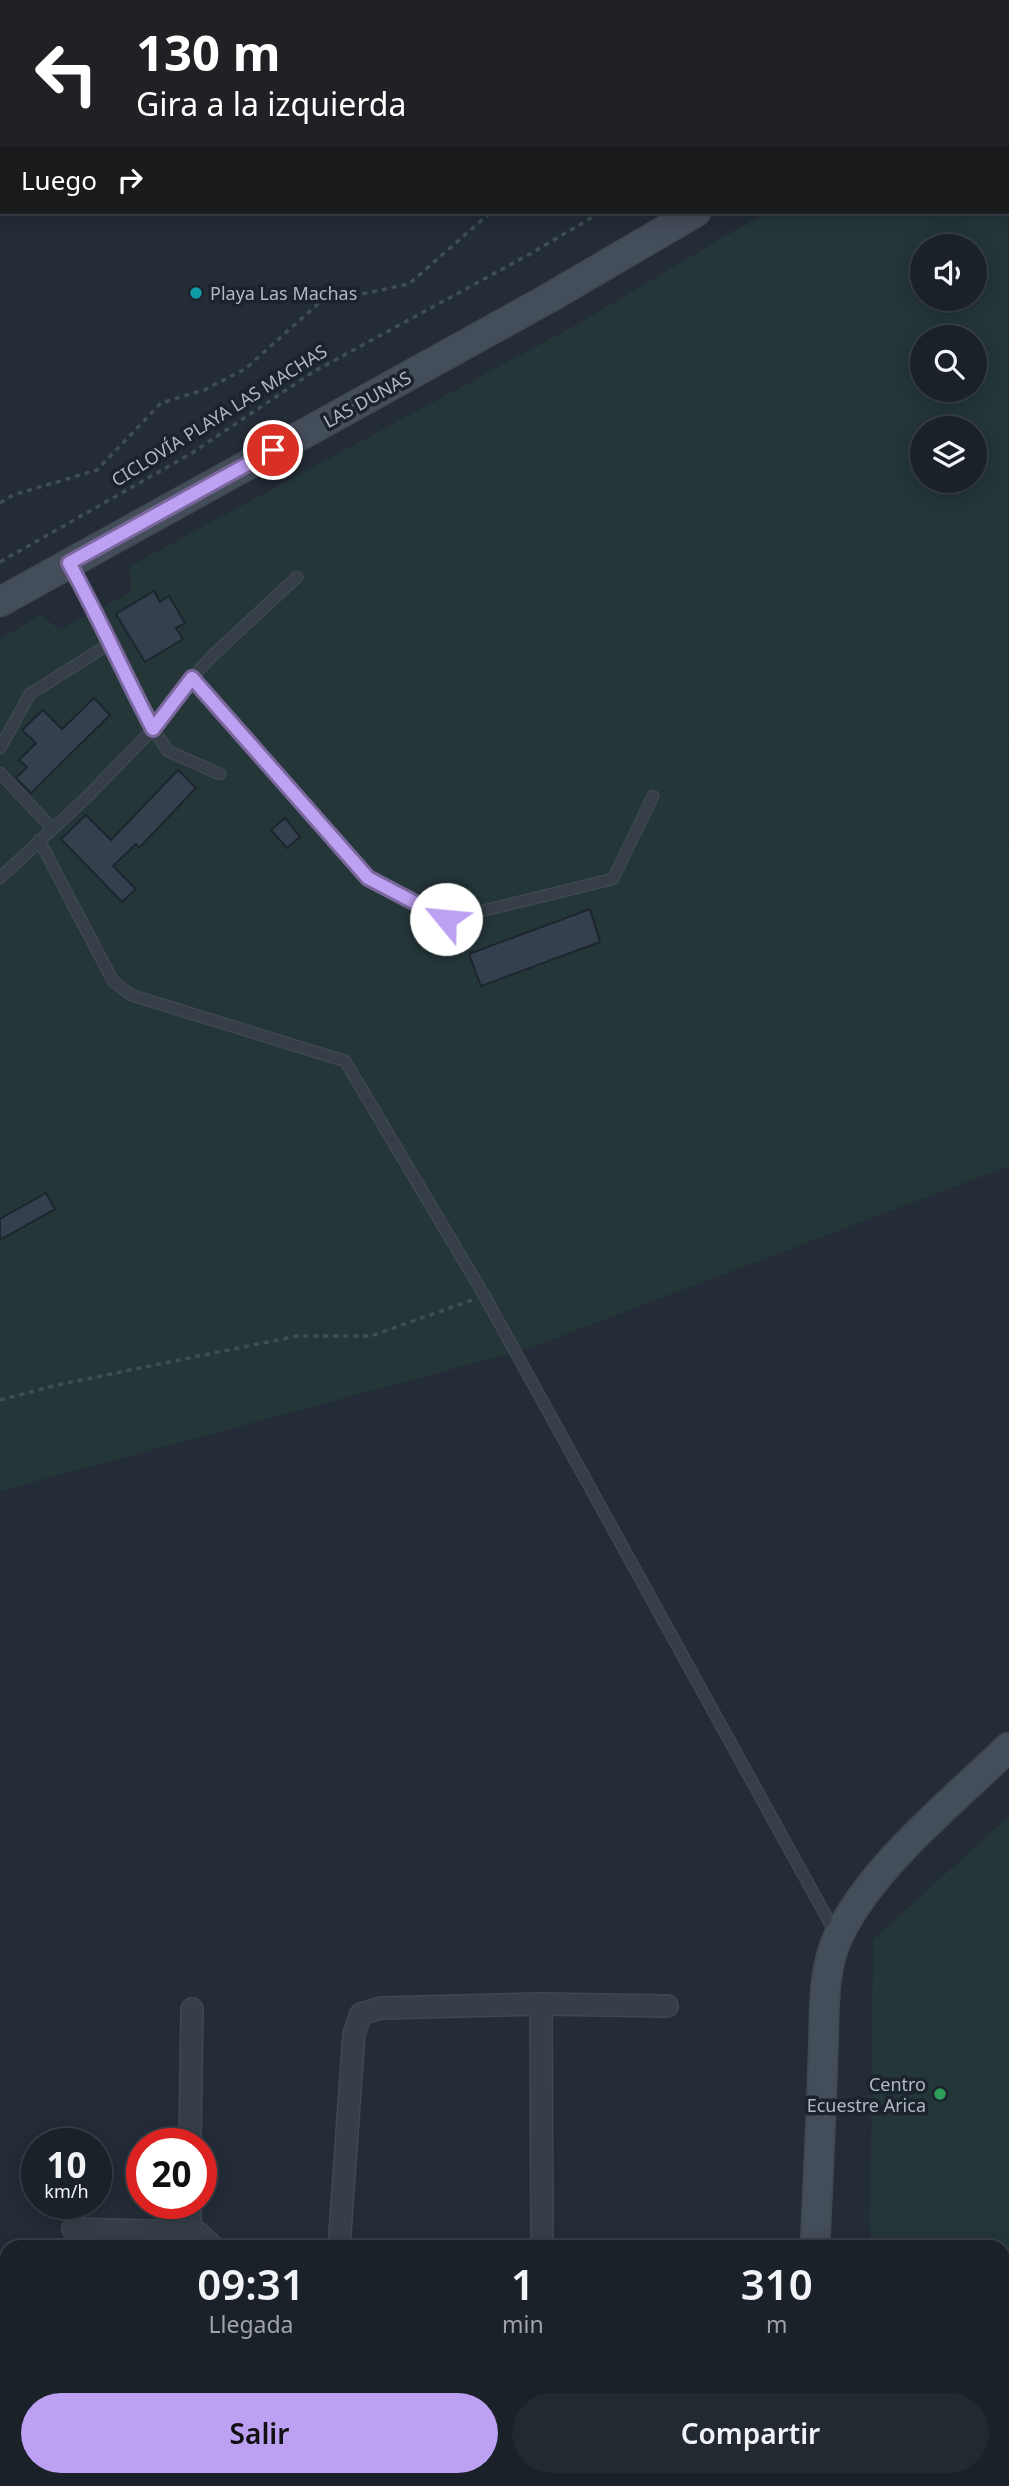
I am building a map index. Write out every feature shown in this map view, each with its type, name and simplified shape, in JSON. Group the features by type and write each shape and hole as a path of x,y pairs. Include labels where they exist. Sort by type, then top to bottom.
{"main road":[{"name":"LAS DUNAS","path":"0,602 549,298 693,214"},
{"path":"815,2240 825,2012 829,1970 838,1937 859,1902 891,1860 1009,1747"}],"street":[{"path":"339,2240 354,2034 361,2014 381,2008 541,2004 667,2006"},
{"path":"541,2004 542,2240"},
{"path":"190,2128 192,2008"},
{"path":"190,2219 190,2232"},
{"path":"73,2229 190,2232 198,2233 206,2240"}],"lane":[{"path":"69,563 93,605 109,644 153,729 168,751 220,774"},
{"path":"0,878 87,797 153,729 211,657 297,577"},
{"path":"0,748 30,694 109,644"},
{"path":"192,678 368,878 446,919 613,879 653,796"},
{"path":"0,774 52,828"},
{"path":"39,839 113,981 131,995 345,1061 484,1295 838,1937"}],"path":[{"path":"0,503 13,495 97,470 161,403 204,390 245,369 318,303 409,284 489,214"},
{"name":"CICLOVÍA PLAYA LAS MACHAS","path":"0,562 192,453 313,372 530,254 598,214"},
{"path":"0,1400 57,1385 297,1336 371,1336 484,1295"}],"shaded area":[{"path":"763,214 1008,214 1009,1166 527,1349 0,1491 0,639 41,615 60,630 131,592 130,566 574,326"},
{"name":"Centro Ecuestre Arica","path":"1009,1816 1009,2240 870,2240 873,1940"}],"building":[{"path":"154,591 160,602 169,596 185,623 176,628 183,639 145,662 116,614"},
{"path":"94,698 110,715 31,793 16,778 27,767 19,760 36,743 22,730 43,710 62,729"},
{"path":"178,770 196,788 139,848 136,844 113,866 136,889 122,902 61,839 86,815 111,840"},
{"path":"285,818 300,837 287,848 271,830"},
{"path":"590,909 600,942 481,986 469,954"},
{"path":"46,1193 55,1209 0,1240 0,1219"}],"place":[{"name":"Playa Las Machas","path":"196,293"},
{"name":"Centro Ecuestre Arica","path":"940,2094"}],"route":[{"path":"273,450 69,563 93,605 109,644 153,729 192,678 368,878 446,919"}]}
